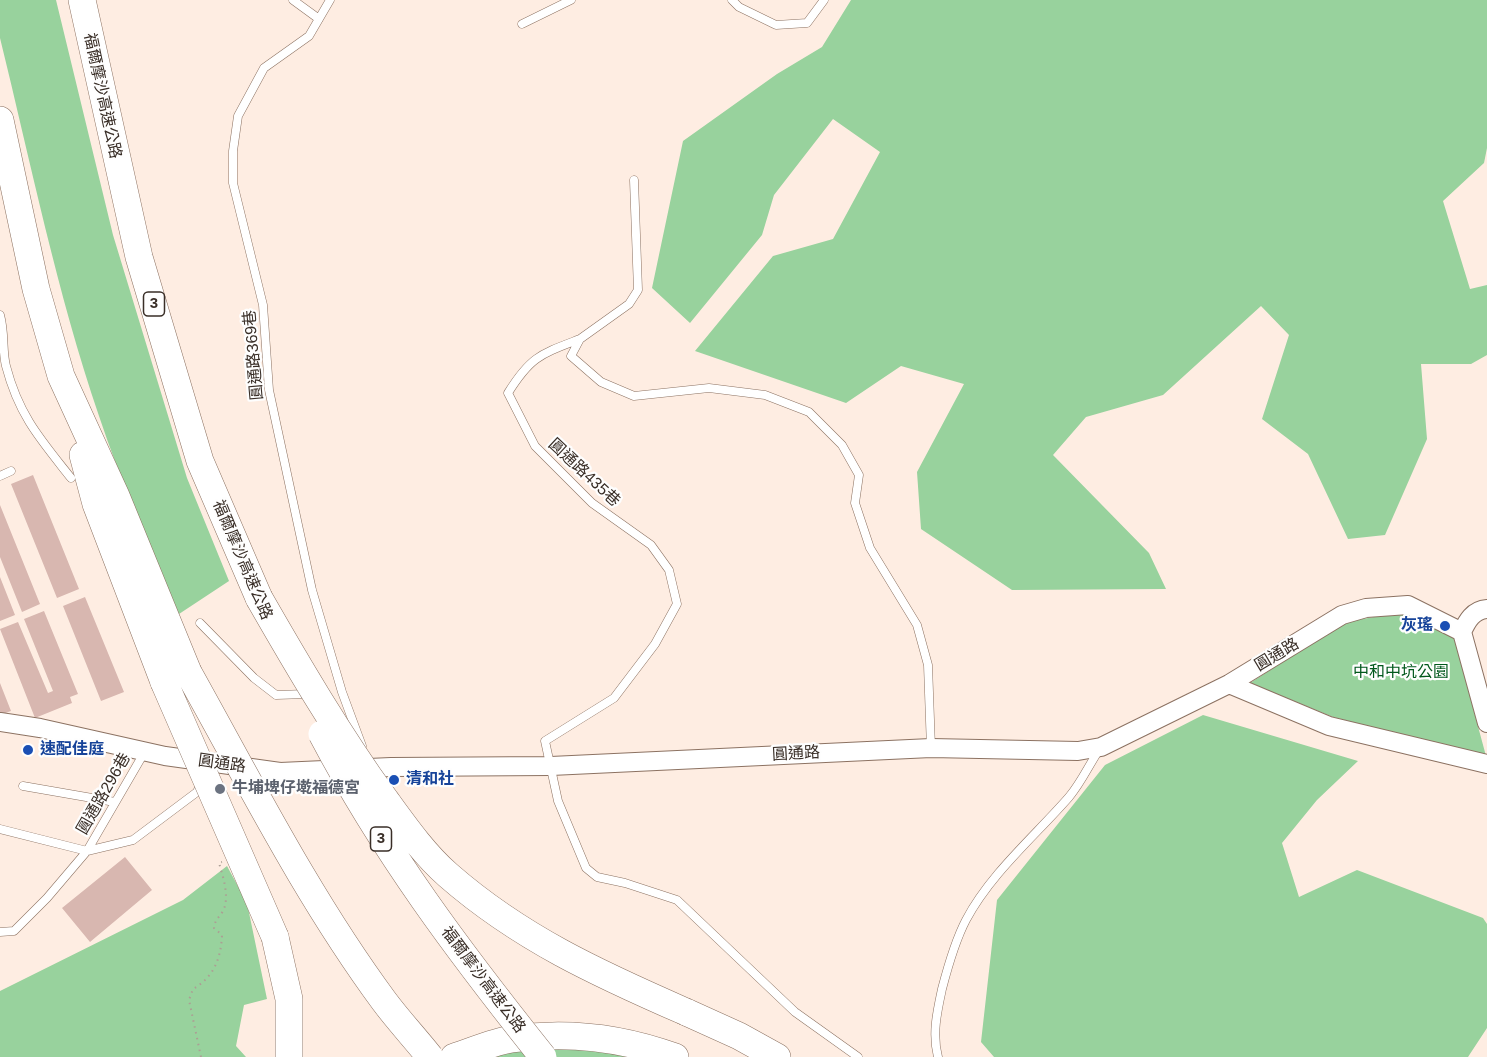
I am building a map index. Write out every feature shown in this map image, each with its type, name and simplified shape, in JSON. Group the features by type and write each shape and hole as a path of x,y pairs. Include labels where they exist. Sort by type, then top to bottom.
{"highway":[{"name":"福爾摩沙高速公路","path":"82,0 139,258 200,461 259,598 319,729 385,845 469,965 543,1057"},
{"path":"0,120 36,290 96,504 176,677 275,937 289,999 289,1057"},
{"path":"259,598 360,764 401,822 446,873 502,918 547,947 739,1036 777,1057"},
{"path":"176,677 328,918 384,1001 430,1057"},
{"path":"454,1057 509,1040 564,1035 598,1037 675,1057"}],"street":[{"name":"圓通路","path":"0,722 211,763 280,772 550,766 931,748 1078,751 1101,747 1228,684 1342,615 1366,608 1408,605 1454,628"},
{"path":"1487,609 1481,610 1454,628 1487,723"},
{"path":"1228,684 1329,726 1487,764"}],"lane":[{"path":"292,0 320,19"},
{"name":"圓通路369巷","path":"330,0 309,36 264,68 238,116 233,151 233,183 263,305 268,390 312,590 342,692 371,769"},
{"path":"522,24 571,0"},
{"path":"732,0 738,7 776,25 807,23 824,0"},
{"path":"634,180 638,290 629,304 580,339 571,356 601,382 634,396 709,388 765,395 809,412 842,445 859,475 855,503 870,548 917,625 928,665 931,748"},
{"path":"0,315 5,335 5,363 26,420 71,478"},
{"name":"圓通路435巷","path":"550,766 546,741 614,698 656,644 677,604 669,570 651,545 592,503 535,446 508,393 524,367 544,353 580,339"},
{"path":"0,476 11,471"},
{"path":"200,623 254,678 276,695 342,692"},
{"path":"938,1057 935,1045 936,1017 948,967 966,920 997,878 1071,795 1101,747"},
{"name":"圓通路296巷","path":"0,932 14,931 47,898 87,851 145,751"},
{"name":"圓通路296巷","path":"87,851 133,840 197,792 211,763"},
{"path":"550,766 558,801 586,868 597,877 626,883 677,900 795,1012 858,1057"},
{"path":"23,786 116,802"},
{"path":"0,829 87,851"}],"path":[{"path":"201,1057 189,1000 193,989 200,985 219,963 222,934 214,928 215,920 224,910 225,895 219,863 225,860"}],"green space":[{"path":"0,0 56,0 113,235 187,478 229,581 179,614 117,466 70,323 0,38"},
{"path":"851,0 1487,0 1487,148 1484,163 1443,201 1470,289 1487,285 1487,355 1471,364 1421,364 1427,439 1385,535 1348,539 1308,454 1262,419 1289,335 1261,306 1163,395 1086,417 1053,455 1149,553 1166,589 1012,590 921,529 917,472 964,384 901,366 846,403 695,351 773,256 833,239 880,152 833,119 774,195 762,235 690,323 652,288 683,141 777,74 822,47"},
{"name":"中和中坑公園","path":"1397,613 1449,619 1486,756 1333,717 1250,683 1345,622"},
{"path":"1203,715 1358,761 1317,800 1282,843 1299,897 1357,870 1483,918 1487,924 1487,1028 1468,1057 994,1057 981,1042 997,900 1105,765"},
{"path":"227,866 247,903 267,999 244,1005 236,1046 246,1057 0,1057 0,991 183,900"},
{"path":"539,1042 649,1057 476,1057"}],"building":[{"path":"33,475 79,589 57,598 11,484"},
{"path":"0,505 40,604 22,612 0,557"},
{"path":"0,577 15,615 0,621"},
{"path":"85,597 124,692 101,701 63,606"},
{"path":"44,611 78,694 70,697 72,703 35,718 0,629 18,622 48,693 53,691 24,619"},
{"path":"0,683 11,711 0,715"},
{"path":"125,857 152,890 90,942 62,908"}],"place":[{"name":"灰瑤","path":"1445,626"},
{"name":"速配佳庭","path":"28,750"},
{"name":"清和社","path":"394,780"},
{"name":"牛埔埤仔墘福德宮","path":"220,789"}]}
